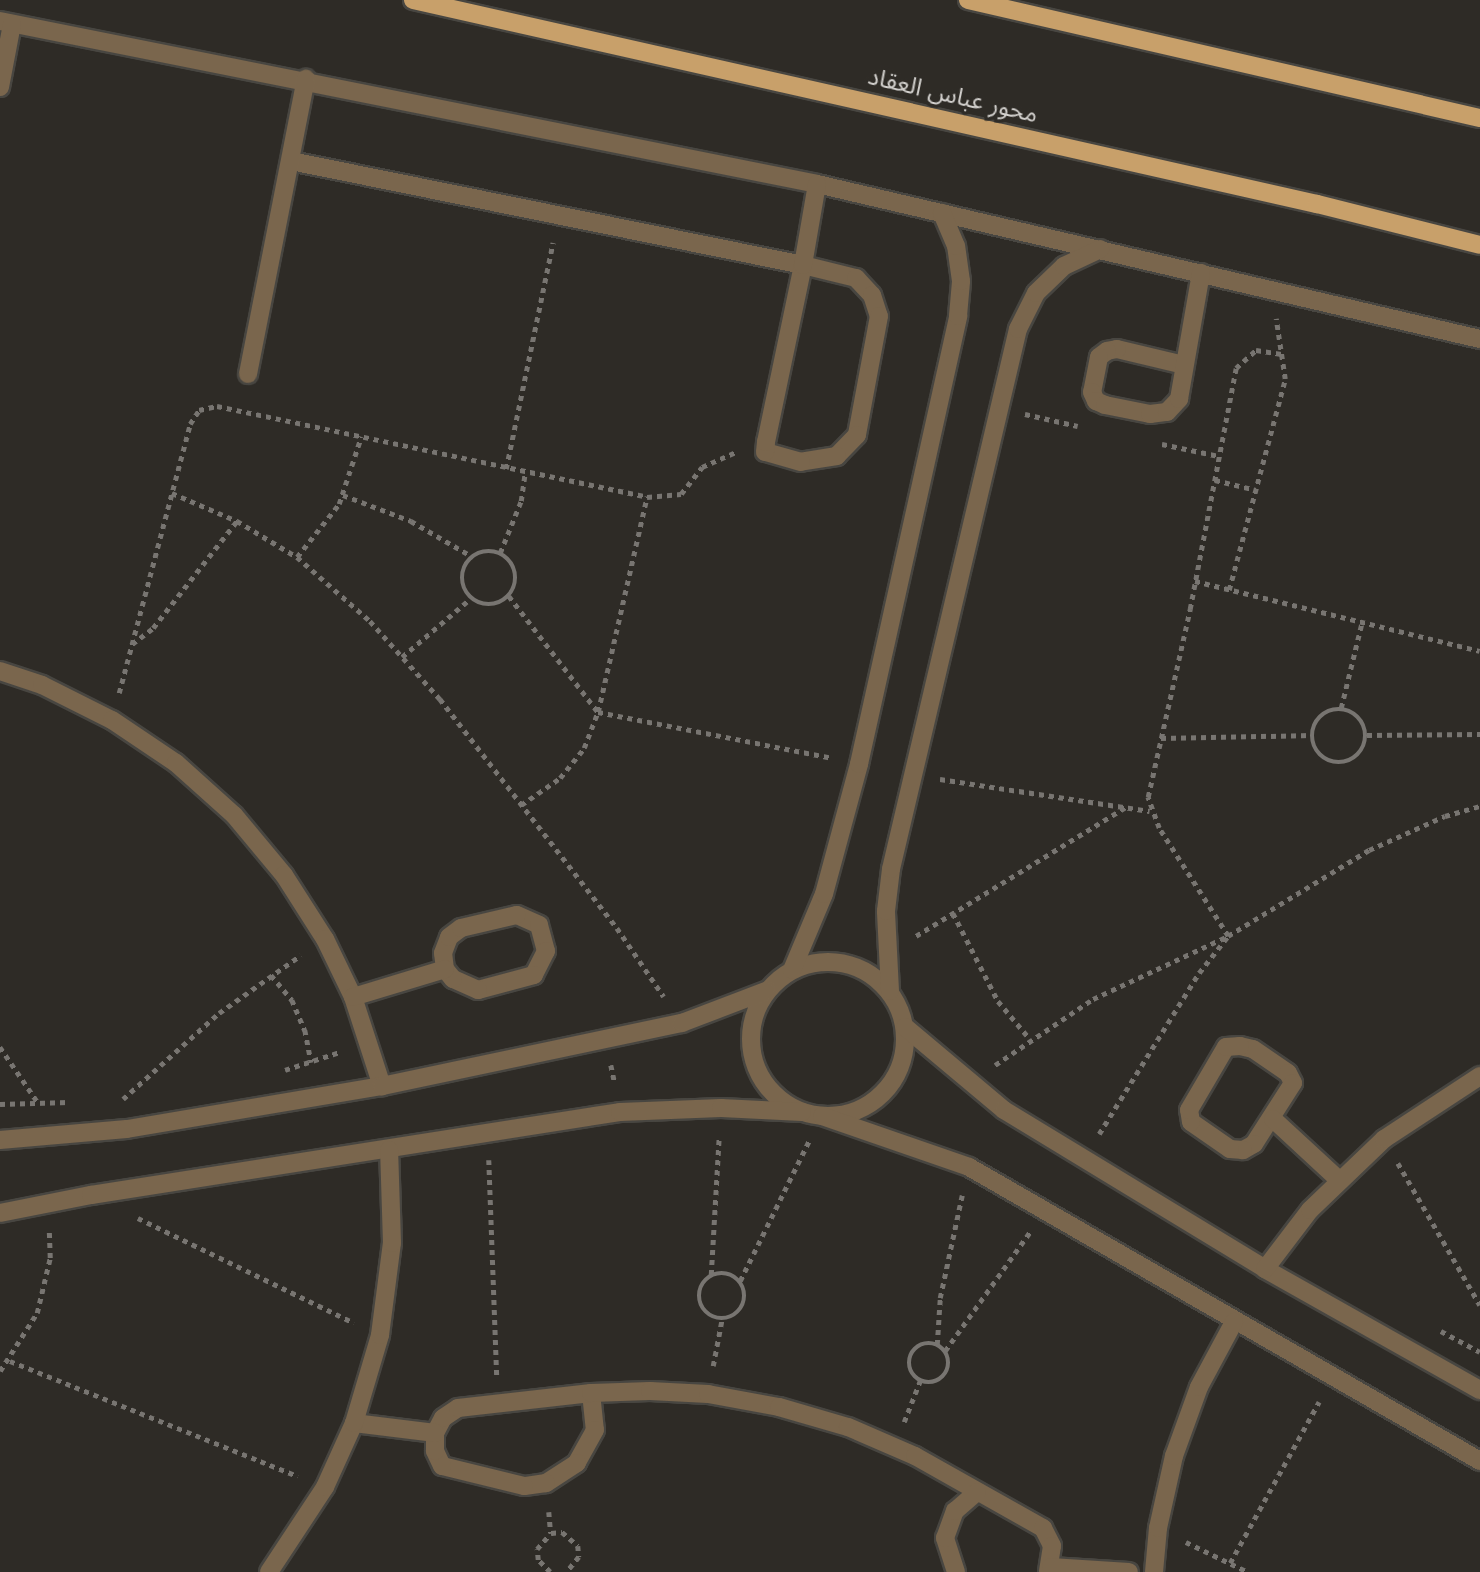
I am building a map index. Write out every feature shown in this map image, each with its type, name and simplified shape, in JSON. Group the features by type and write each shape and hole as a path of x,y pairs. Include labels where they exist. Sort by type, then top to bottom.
{"main road":[{"name":"محور عباس العقاد","path":"413,0 1304,201 1480,245"},
{"path":"968,0 1480,118"}],"street":[{"path":"0,87 6,22 306,79 817,184 1480,339"},
{"path":"248,374 306,79"},
{"path":"290,160 803,265 856,278 872,295 879,316 857,435 836,456 823,461 801,462 765,452 803,265 817,184"},
{"path":"792,970 824,894 859,764 958,316 961,281 956,246 942,213"},
{"path":"1100,249 1064,266 1045,284 1018,329 891,869 886,954 890,991 905,1027 969,1084 1084,1159 1265,1269 1480,1390"},
{"path":"1184,365 1117,349 1107,351 1099,357 1092,392 1096,401 1105,405 1150,415 1167,412 1179,399 1201,273"},
{"path":"0,670 42,685 112,720 176,763 234,815 284,875 325,939 353,997 382,1086"},
{"path":"517,915 539,925 546,951 534,975 478,990 465,987 445,969 443,953 449,937 461,928 517,915"},
{"path":"0,1140 127,1129 382,1086 607,1040 682,1023 766,991 792,970 813,962 855,966 890,991"},
{"path":"353,997 445,969"},
{"path":"766,991 754,1013 749,1036 753,1060 764,1083 781,1101 802,1112"},
{"path":"822,1116 861,1109 878,1098 901,1066 905,1027"},
{"path":"1226,1048 1253,1049 1288,1073 1293,1083 1273,1119 1254,1144 1243,1150 1230,1149 1191,1122 1192,1099 1226,1048"},
{"path":"1265,1269 1339,1180 1384,1139 1480,1076"},
{"path":"0,1213 91,1195 620,1112 721,1108 802,1112 822,1116 969,1167 1047,1209 1234,1322 1480,1461"},
{"path":"1273,1119 1339,1180"},
{"path":"269,1572 325,1487 354,1423 380,1335 392,1243 389,1150"},
{"path":"1154,1572 1158,1528 1174,1456 1199,1387 1234,1322"},
{"path":"591,1393 594,1430 589,1441 578,1463 546,1483 524,1486 442,1466 435,1451 435,1433 443,1418 458,1408 591,1393 708,1394 779,1407 848,1427 894,1447 1043,1528 1052,1546 1050,1569 1129,1572"},
{"path":"354,1423 435,1433"},
{"path":"956,1572 945,1538 955,1511 977,1492"}],"path":[{"path":"506,469 559,215"},
{"path":"1229,590 1285,379 1276,324 1282,292"},
{"path":"1228,936 1150,811 1148,797 1195,581 1236,368 1255,350 1282,354"},
{"path":"112,720 190,424 200,410 217,406 647,497 681,494 702,467 732,452 765,452"},
{"path":"297,557 321,532 344,495 360,437"},
{"path":"500,553 521,501 525,473"},
{"path":"1214,480 1255,490"},
{"path":"172,492 237,520 297,557 335,587 402,657 521,805 617,928 682,1023"},
{"path":"344,495 411,520 473,557 500,553"},
{"path":"521,805 560,778 584,748 598,712 647,497"},
{"path":"132,644 153,628 237,520"},
{"path":"473,557 463,577 471,598 486,605 509,596 514,588 514,568 500,553"},
{"path":"1195,581 1480,651"},
{"path":"509,596 598,712 859,764"},
{"path":"402,657 471,598"},
{"path":"1341,708 1362,622"},
{"path":"1341,708 1359,717 1367,735 1359,755 1339,763 1319,755 1312,735 1321,716 1341,708"},
{"path":"1367,735 1480,734"},
{"path":"1161,738 1312,735"},
{"path":"911,775 1150,811"},
{"path":"969,1084 1030,1039 1159,964 1228,936 1369,850 1445,816 1480,806"},
{"path":"886,954 1127,807"},
{"path":"953,913 998,1001 1030,1039"},
{"path":"1084,1159 1199,973 1228,936"},
{"path":"122,1099 169,1055 271,975 325,939"},
{"path":"271,975 292,1000 305,1030 311,1062"},
{"path":"607,1040 620,1112"},
{"path":"276,1072 370,1043"},
{"path":"0,1047 38,1103 45,1137"},
{"path":"108,1100 134,1097"},
{"path":"0,1104 80,1101"},
{"path":"711,1275 721,1108"},
{"path":"740,1281 721,1272 711,1275 698,1291 699,1301 712,1317 722,1319 732,1317 745,1301 740,1281 822,1116"},
{"path":"488,1131 498,1404"},
{"path":"1384,1139 1480,1305"},
{"path":"937,1345 940,1298 969,1167"},
{"path":"91,1195 380,1335"},
{"path":"0,1371 10,1361 37,1312 50,1258 47,1203"},
{"path":"945,1351 937,1345 926,1343 910,1354 912,1375 920,1381 930,1383 947,1371 945,1351 1047,1209"},
{"path":"708,1394 722,1319"},
{"path":"10,1361 325,1487"},
{"path":"1230,1563 1333,1377"},
{"path":"894,1447 920,1381"},
{"path":"1158,1528 1248,1572"},
{"path":"550,1572 538,1560 537,1549 551,1532 562,1532 578,1546 579,1557 567,1572"}]}
